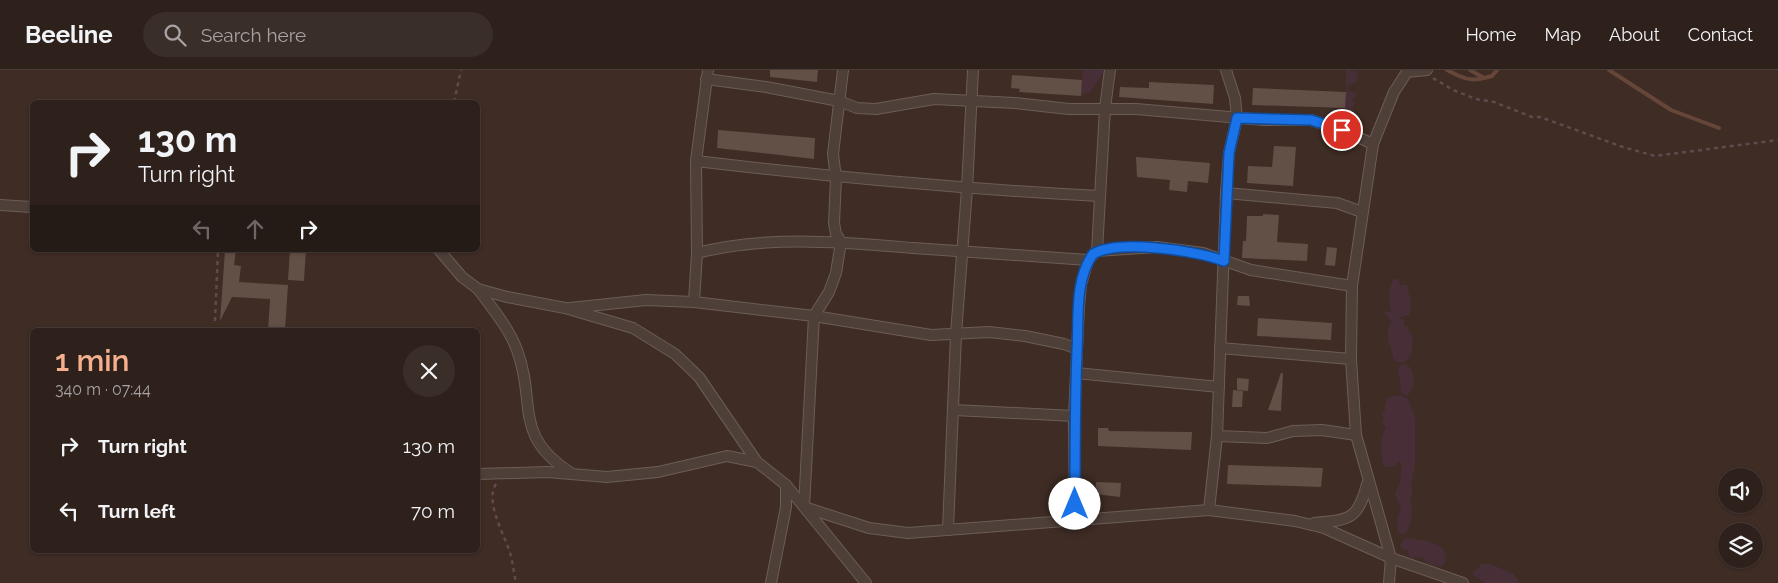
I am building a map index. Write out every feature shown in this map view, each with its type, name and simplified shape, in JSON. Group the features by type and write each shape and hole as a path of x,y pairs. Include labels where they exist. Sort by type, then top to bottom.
{"street":[{"path":"804,507 814,316 829,292 836,273 841,242 836,234 834,223 836,178 833,154 842,70"},
{"path":"948,530 956,334 967,189 973,70"},
{"path":"1098,251 1105,108 1110,70"},
{"path":"1209,510 1217,436 1226,193 1229,153 1237,118 1235,98 1226,70"},
{"path":"1389,583 1390,558 1356,435 1351,359 1352,286 1373,144 1394,92 1407,72 1425,70"},
{"path":"694,302 697,254 696,161 707,74 839,101 857,108 876,109 934,99 972,103 1015,103 1083,110 1105,108 1237,118 1311,120 1342,130 1373,144"},
{"path":"696,161 836,178 967,189 1100,196"},
{"path":"1226,193 1337,203 1362,212"},
{"path":"0,205 30,207"},
{"path":"697,254 728,245 783,241 841,242 1088,260"},
{"path":"1075,521 1074,416 1081,285 1088,260 1098,251 1157,247 1203,253 1224,261 1282,276 1352,286"},
{"path":"441,252 462,277 478,289 517,348 524,370 533,434 541,449 555,462 574,474"},
{"path":"478,289 507,297 565,308 634,328 675,354 699,377 756,462 786,486 866,583"},
{"path":"565,308 646,300 694,302 814,316 931,334 989,332 1025,336 1078,349"},
{"path":"1220,348 1351,359"},
{"path":"1076,373 1219,386"},
{"path":"954,410 1074,416"},
{"path":"1217,436 1258,438 1293,431 1322,430 1356,435"},
{"path":"480,474 508,472 607,477 658,472 727,456 756,462"},
{"path":"1306,523 1338,521 1356,513 1362,504 1368,481"},
{"path":"771,583 786,507 786,486"},
{"path":"804,507 869,528 908,533 1209,510 1306,523 1324,528 1390,558 1463,583"}],"path":[{"path":"454,100 461,70"},
{"path":"1425,70 1453,90 1476,99 1494,102 1532,117 1540,117 1655,156 1771,139 1778,140"},
{"path":"215,321 218,252"},
{"path":"508,472 498,480 492,494 499,526 512,558 516,583"}],"shaded area":[{"path":"1083,70 1106,70 1090,92 1081,96"},
{"path":"1346,70 1358,71 1356,83 1349,84 1348,87 1346,87"},
{"path":"1346,89 1357,94 1351,100 1355,102 1354,106 1350,106 1354,109 1346,113 1344,112"},
{"path":"1393,278 1399,280 1400,285 1407,285 1411,302 1410,314 1400,318 1404,320 1404,325 1409,328 1408,331 1412,335 1413,348 1408,359 1401,363 1394,361 1390,344 1387,343 1389,339 1387,333 1391,321 1384,312 1392,311 1390,308 1389,292"},
{"path":"1406,364 1412,371 1414,380 1412,389 1407,396 1401,393 1400,378 1397,374 1400,365"},
{"path":"1401,395 1408,399 1415,417 1415,464 1411,486 1413,494 1410,497 1412,517 1407,532 1404,535 1398,533 1397,517 1401,510 1395,493 1400,484 1402,464 1399,461 1394,467 1384,467 1381,452 1386,428 1382,422 1384,417 1381,413 1385,411 1385,404 1389,397"},
{"path":"1405,538 1426,541 1440,546 1446,556 1444,564 1441,567 1430,564 1423,557 1418,558 1417,555 1413,559 1409,556 1407,549 1404,551 1400,545"},
{"path":"1482,564 1491,564 1514,574 1519,583 1485,583 1472,574"}],"building":[{"path":"770,70 818,70 817,82 770,77"},
{"path":"1012,75 1082,80 1081,96 1019,92 1020,89 1011,88"},
{"path":"1149,82 1214,85 1213,104 1119,97 1120,87 1149,88"},
{"path":"1253,88 1346,92 1345,108 1252,105"},
{"path":"718,130 815,138 814,159 717,148"},
{"path":"1274,146 1296,147 1293,186 1247,183 1248,166 1272,167"},
{"path":"1136,157 1210,163 1208,183 1188,181 1187,192 1169,190 1170,180 1137,177"},
{"path":"1263,214 1279,215 1277,242 1308,244 1307,261 1242,258 1243,241 1246,241 1247,216 1263,216"},
{"path":"1327,247 1337,248 1335,266 1325,265"},
{"path":"225,252 236,252 234,265 241,266 239,282 288,285 285,328 268,328 270,299 232,297 220,321"},
{"path":"290,252 306,252 304,281 288,280"},
{"path":"1238,296 1249,296 1250,306 1237,305"},
{"path":"1258,318 1332,323 1331,340 1257,336"},
{"path":"1281,373 1283,373 1281,411 1268,410"},
{"path":"1237,378 1249,379 1248,391 1237,390"},
{"path":"1233,390 1243,391 1242,407 1232,407"},
{"path":"1098,428 1108,428 1109,431 1192,432 1191,450 1098,446"},
{"path":"1228,465 1323,468 1321,487 1227,484"},
{"path":"1096,482 1121,483 1120,497 1095,494"}],"waterway":[{"path":"1447,70 1465,78 1484,78"},
{"path":"1470,70 1484,78 1492,76 1497,70"},
{"path":"1609,70 1671,110 1719,128"}],"route":[{"path":"1075,504 1074,416 1078,349 1078,306 1081,285 1088,260 1098,251 1157,247 1203,253 1224,261 1229,153 1237,118 1311,120 1342,130"}]}
